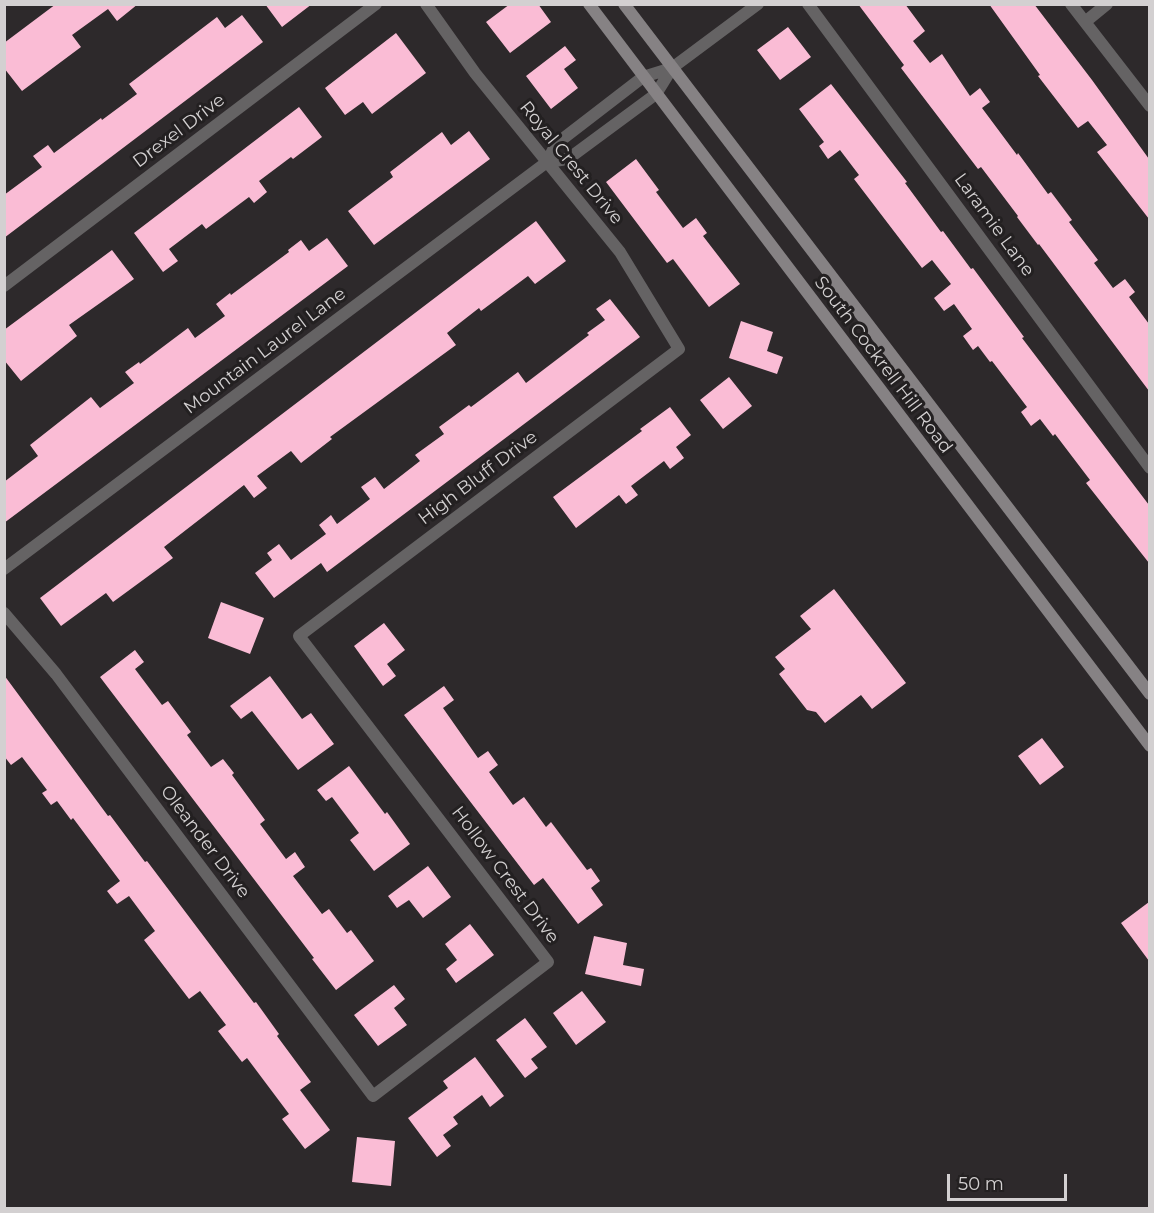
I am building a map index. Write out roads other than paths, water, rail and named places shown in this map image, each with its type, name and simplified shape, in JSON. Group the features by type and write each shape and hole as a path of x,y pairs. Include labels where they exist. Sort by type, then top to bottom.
{"main road":[{"name":"South Cockrell Hill Road","path":"589,4 1149,746"},
{"name":"South Cockrell Hill Road","path":"624,4 1149,694"}],"street":[{"name":"Drexel Drive","path":"4,286 376,4"},
{"name":"Royal Crest Drive","path":"426,4 475,72 620,252 679,349"},
{"name":"Mountain Laurel Lane","path":"4,569 547,162 556,144 643,77 672,68 758,4"},
{"name":"Laramie Lane","path":"808,4 1149,468"},
{"path":"1071,4 1149,106"},
{"path":"1085,22 1107,4"},
{"name":"Mountain Laurel Lane","path":"547,162 568,159 656,94 672,68"},
{"name":"High Bluff Drive","path":"299,636 679,349"},
{"name":"Oleander Drive","path":"4,613 56,674 373,1096"},
{"name":"Hollow Crest Drive","path":"299,636 548,962 373,1096"}]}
